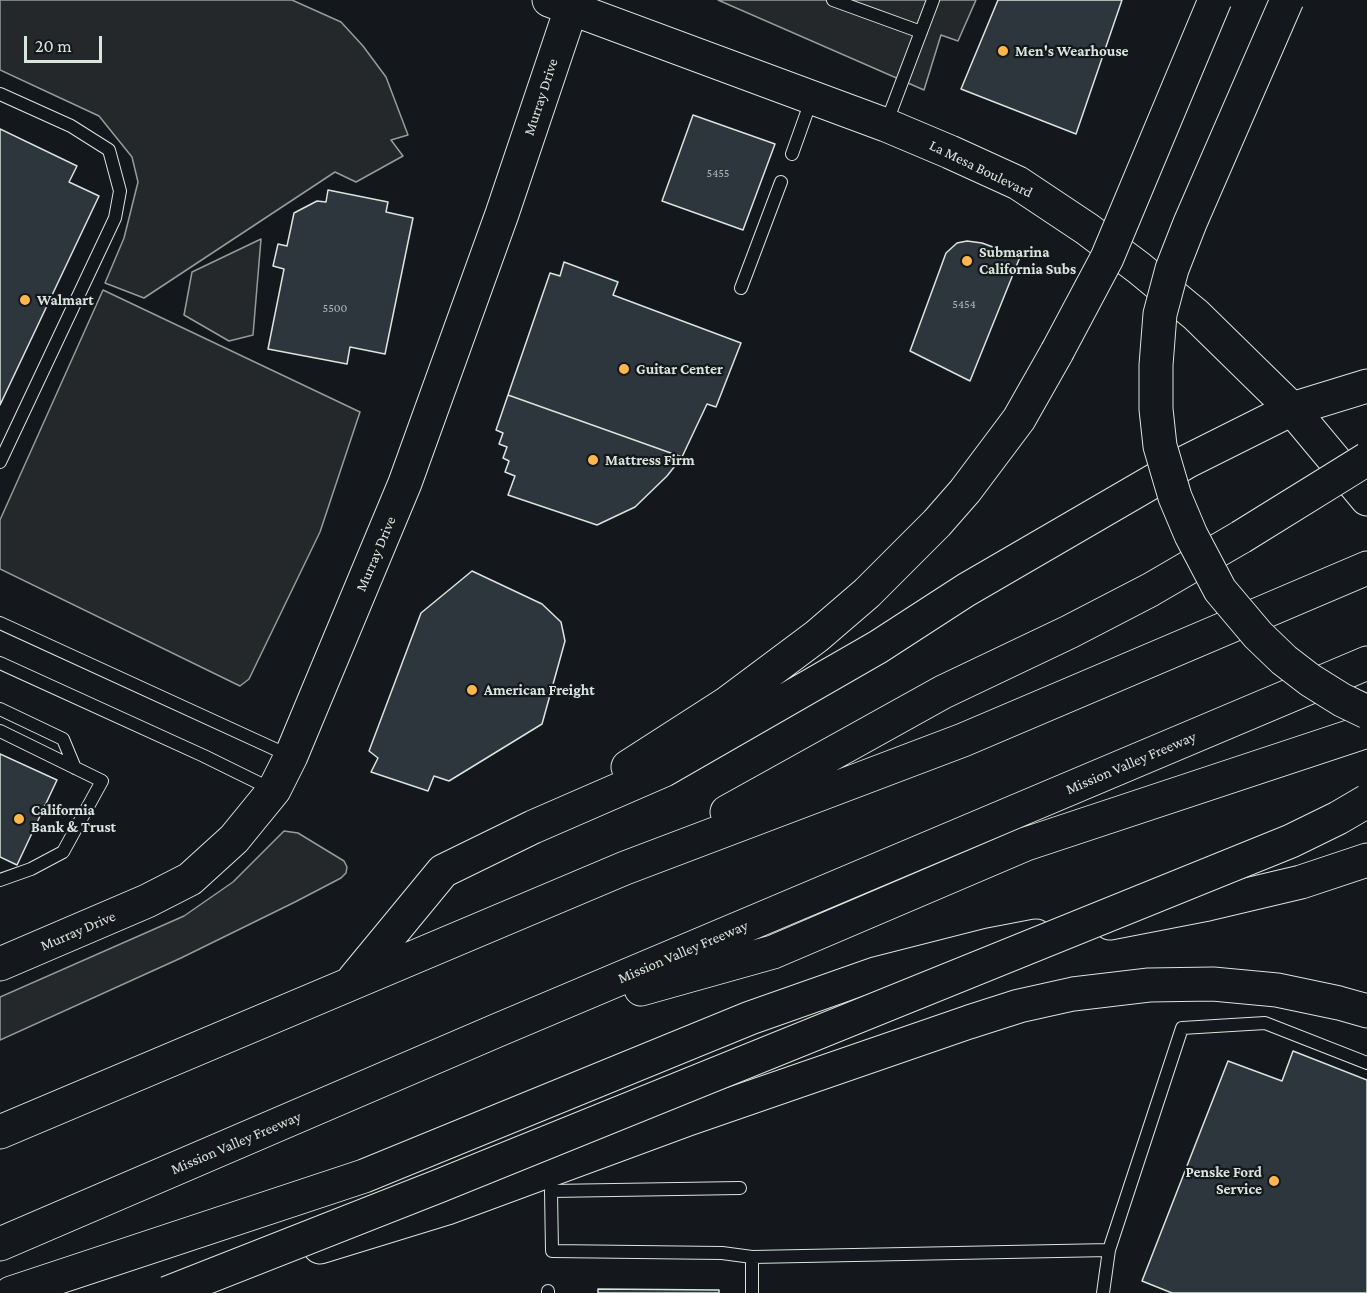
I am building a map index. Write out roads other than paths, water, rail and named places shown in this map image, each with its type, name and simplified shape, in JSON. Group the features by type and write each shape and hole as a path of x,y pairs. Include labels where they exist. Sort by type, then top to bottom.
{"main road":[{"path":"533,827 726,704 817,636 867,593 938,523 1019,419 1107,258 1215,0"},
{"path":"1287,0 1172,268 1160,314 1156,365 1156,409 1160,446 1175,496 1191,535 1220,590 1258,635 1284,660 1310,680 1367,712"},
{"name":"La Mesa Boulevard","path":"564,3 886,125 1017,183 1087,229 1196,315 1292,409 1367,499"},
{"name":"Murray Drive","path":"0,964 147,901 190,879 234,839 273,790 291,756 405,483 502,214 564,3"},
{"path":"351,983 443,871 533,827 664,770 878,647 966,590 1178,466 1292,409 1367,386"},
{"path":"625,868 943,692 1069,632 1150,590 1367,459"},
{"path":"0,1132 625,868 963,740 1367,568"},
{"name":"Mission Valley Freeway","path":"0,1244 498,1030 1352,670"},
{"path":"498,1030 773,952 1026,844 1367,731"},
{"path":"168,1293 439,1186 1291,841 1367,801"},
{"path":"10,1293 364,1176 750,1018 875,975 989,945 1208,904 1301,882 1367,860"},
{"path":"168,1293 447,1208 688,1119 1019,1006 1073,993 1149,985 1213,984 1277,990 1367,1011"}],"lane":[{"path":"833,0 921,32"},
{"path":"886,125 933,0"},
{"path":"0,94 71,126 109,150 120,191 115,218 0,462"},
{"path":"792,154 812,98"},
{"path":"741,288 781,182"},
{"path":"0,623 291,756"},
{"path":"0,663 273,790"},
{"path":"0,709 63,739 75,768"},
{"path":"0,731 102,781 63,852 31,869 0,880"},
{"path":"1103,1293 1109,1250 1182,1028 1265,1023 1367,1063"},
{"path":"740,1188 551,1191 552,1251 722,1253 752,1257 1109,1250"},
{"path":"752,1257 752,1293"}],"place":[{"name":"Men's Wearhouse","path":"1003,51"},
{"name":"Submarina California Subs","path":"967,261"},
{"name":"Walmart","path":"25,300"},
{"name":"Guitar Center","path":"624,369"},
{"name":"Mattress Firm","path":"593,460"},
{"name":"American Freight","path":"472,690"},
{"name":"California Bank & Trust","path":"19,819"},
{"name":"Penske Ford Service","path":"1274,1181"}]}
